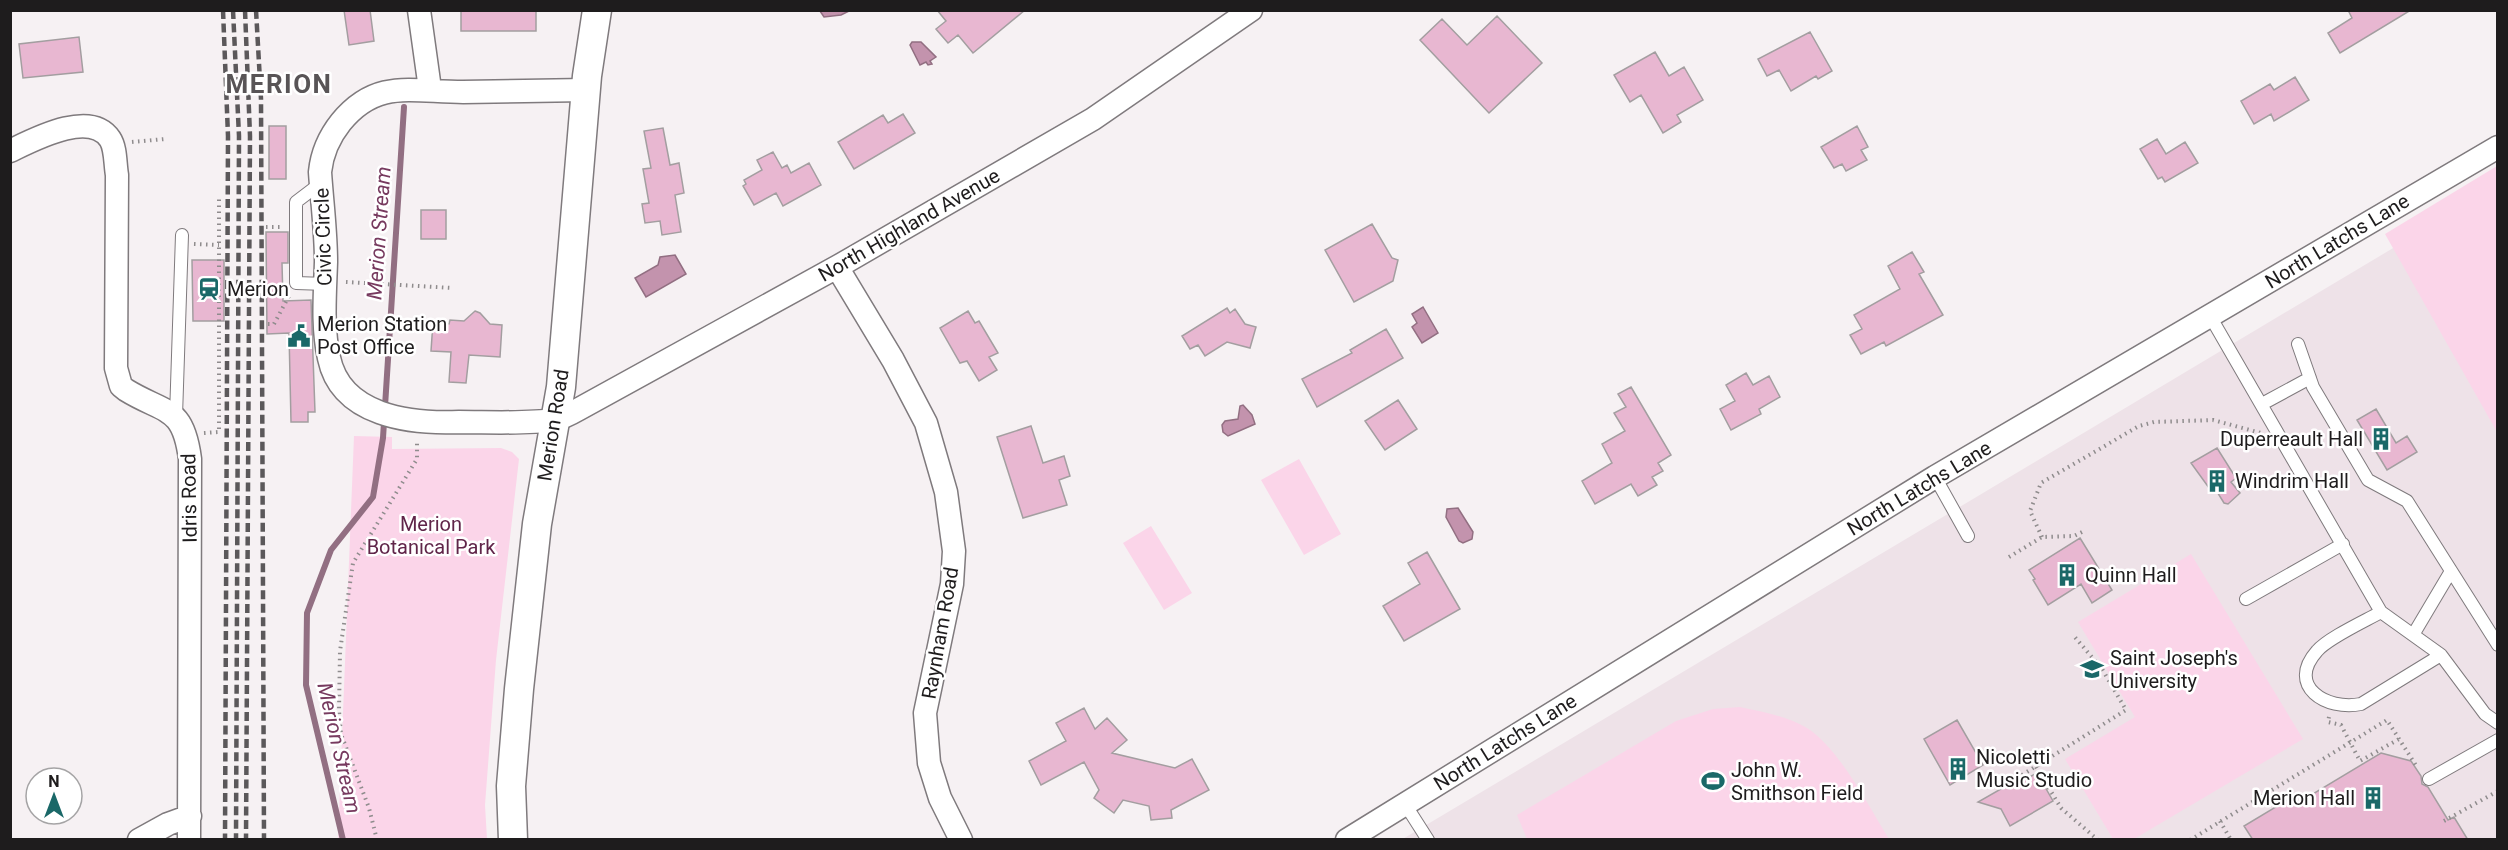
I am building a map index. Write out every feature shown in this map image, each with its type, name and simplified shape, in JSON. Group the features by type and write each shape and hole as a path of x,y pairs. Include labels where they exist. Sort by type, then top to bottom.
{"street":[{"path":"419,10 430,89"},
{"name":"Merion Road","path":"513,840 511,786 519,689 537,524 561,387 586,90 597,10"},
{"name":"North Highland Avenue","path":"556,420 837,267 1093,119 1251,10"},
{"name":"Civic Circle","path":"556,420 435,423 417,421 364,407 346,392 334,375 328,357 325,325 322,159 330,136 354,107 379,94 399,89 459,92 586,90"},
{"path":"10,151 56,130 81,127 97,129 111,140 117,175 116,368 121,386 168,410 181,425"},
{"name":"North Latchs Lane","path":"1347,840 1935,477 2498,147"},
{"name":"Raynham Road","path":"837,267 893,360 926,423 946,492 954,550 952,584 925,713 929,763 940,798 961,840"},
{"name":"Idris Road","path":"181,425 190,459 189,840"},
{"path":"139,840 168,824 190,816"}],"lane":[{"path":"321,183 296,201 296,284 326,282"},
{"path":"181,425 182,240"},
{"path":"2210,316 2381,612 2441,655 2486,714 2498,723"},
{"path":"2298,344 2310,378 2368,480 2407,501 2498,645"},
{"path":"2262,404 2310,378"},
{"path":"1935,477 1968,536"},
{"path":"2246,599 2343,544"},
{"path":"2413,635 2451,571"},
{"path":"2381,612 2318,650 2308,665 2307,678 2310,687 2320,699 2346,707 2361,704 2441,655"},
{"path":"2429,779 2498,740"},
{"path":"1405,804 1428,840"}],"path":[{"path":"127,142 165,140"},
{"path":"181,425 219,432 219,196"},
{"path":"182,240 219,245"},
{"path":"326,282 453,288"},
{"path":"262,324 274,324 296,284"},
{"path":"2042,537 2030,511 2041,483 2139,426 2154,422 2213,420 2282,438"},
{"path":"377,840 369,808 341,734 340,651 353,563 417,459 417,421"},
{"path":"2009,557 2042,537 2074,536 2086,530"},
{"path":"2022,775 2126,710 2102,669 2074,636"},
{"path":"2190,840 2387,720 2417,767"},
{"path":"2328,722 2341,725 2360,761 2399,739"},
{"path":"2036,766 2061,808 2098,840"},
{"path":"2444,821 2498,791"},
{"path":"2220,822 2231,840"},
{"path":"2200,834 2200,840"}],"shaded area":[{"path":"820,11 849,11 841,15 824,17"},
{"path":"912,42 921,42 936,57 930,61 932,64 928,65 926,62 920,65 910,45"},
{"name":"Saint Joseph's University","path":"2497,186 2497,839 1401,840 1973,499"},
{"path":"675,255 686,274 646,297 635,278 658,265 660,257"},
{"path":"1423,307 1438,333 1422,343 1412,327 1417,323 1412,314"},
{"path":"1243,405 1252,415 1255,424 1228,436 1223,432 1222,425 1225,421 1238,419 1240,406"},
{"path":"1458,508 1473,532 1472,539 1463,543 1459,541 1446,517 1447,509"}],"green space":[{"path":"2497,166 2497,432 2385,234"},
{"name":"Merion Botanical Park","path":"354,436 392,437 392,449 501,448 512,452 519,459 496,660 485,805 487,839 338,839"},
{"path":"1299,459 1341,534 1304,555 1261,480"},
{"path":"1151,526 1192,593 1164,610 1123,543"},
{"path":"2191,554 2303,739 2134,839 2113,839 2065,759 2135,717 2078,622"},
{"name":"John W. Smithson Field","path":"1740,707 1791,720 1819,737 1853,779 1889,839 1527,839 1517,815 1676,721 1713,709"}],"building":[{"path":"344,10 370,10 374,41 349,45"},
{"path":"461,10 536,10 536,31 461,31"},
{"path":"937,10 1025,10 973,53 958,35 948,43 936,29 946,21"},
{"path":"2348,10 2411,10 2340,53 2328,33 2352,18"},
{"path":"1497,16 1542,63 1489,113 1420,40 1442,19 1467,45"},
{"path":"1810,32 1832,71 1818,79 1816,76 1791,91 1779,70 1767,76 1758,59"},
{"path":"79,37 83,72 23,78 19,44"},
{"path":"1655,52 1669,76 1684,67 1703,100 1677,115 1681,122 1663,133 1641,95 1630,102 1614,75"},
{"path":"2295,77 2309,100 2274,121 2271,114 2254,124 2241,101 2270,84 2274,90"},
{"path":"903,114 915,133 854,169 838,142 883,115 888,123"},
{"path":"269,126 286,126 286,179 269,179"},
{"path":"1857,126 1868,147 1861,150 1867,160 1846,171 1842,164 1834,168 1821,147"},
{"path":"663,128 670,165 679,163 684,193 675,195 681,232 662,235 660,221 645,223 642,204 649,203 643,169 651,168 644,131"},
{"path":"2157,139 2166,154 2185,142 2198,163 2165,182 2162,177 2158,179 2140,149"},
{"path":"773,152 782,168 787,165 791,173 809,163 821,185 783,206 776,193 754,205 743,186 746,184 744,180 762,170 757,160"},
{"path":"421,210 446,210 446,239 421,239"},
{"path":"1372,224 1392,258 1398,260 1393,281 1354,302 1325,250"},
{"path":"266,232 288,232 288,263 282,263 283,301 311,300 315,412 308,412 308,422 291,422 289,333 267,334"},
{"path":"1912,252 1924,272 1919,274 1943,315 1886,346 1884,342 1861,354 1850,335 1862,329 1854,315 1900,289 1888,266"},
{"path":"192,260 224,260 224,321 193,321"},
{"path":"1227,308 1230,313 1235,309 1245,324 1256,327 1250,348 1227,342 1205,356 1198,345 1190,349 1182,336"},
{"path":"475,311 490,324 502,325 500,357 469,355 466,383 449,382 451,352 431,351 433,322 449,324 450,320 464,321"},
{"path":"968,311 975,323 979,321 998,353 989,357 997,370 979,381 967,361 960,363 940,328"},
{"path":"1386,329 1403,358 1317,407 1302,379 1352,353 1350,350"},
{"path":"1746,373 1753,385 1769,376 1780,397 1759,409 1761,414 1731,430 1720,409 1735,401 1726,385"},
{"path":"1631,387 1671,455 1658,463 1663,471 1652,477 1657,485 1638,496 1631,484 1595,504 1582,481 1612,463 1602,444 1625,431 1614,413 1626,407 1618,394"},
{"path":"1398,400 1417,429 1385,450 1365,421"},
{"name":"Duperreault Hall","path":"2376,409 2396,443 2407,436 2417,452 2387,470 2357,420"},
{"path":"1031,426 1043,463 1064,456 1070,476 1059,480 1067,505 1023,518 997,437"},
{"name":"Windrim Hall","path":"2217,448 2236,478 2231,482 2240,493 2228,504 2224,503 2216,490 2212,492 2191,463"},
{"name":"Quinn Hall","path":"2080,538 2112,590 2092,603 2081,584 2048,605 2029,570"},
{"path":"1427,552 1460,609 1404,641 1383,606 1420,584 1408,563"},
{"path":"1084,708 1095,729 1107,718 1127,740 1112,753 1175,768 1192,759 1209,790 1171,810 1172,818 1151,820 1149,806 1123,800 1114,813 1094,798 1099,790 1084,762 1041,785 1029,761 1066,741 1056,723"},
{"path":"1957,720 1983,765 1950,785 1924,739"},
{"name":"Merion Hall","path":"2381,753 2411,761 2421,776 2422,784 2428,787 2448,820 2454,817 2468,840 2253,840 2244,826 2294,796 2298,803"},
{"path":"2037,773 2053,801 2010,826 2001,809 1978,802 2020,778 2022,781"}],"waterway":[{"name":"Merion Stream","path":"343,840 306,685 307,613 331,550 373,497 383,438 404,107"}],"railway":[{"path":"223,10 228,136 225,840"},
{"path":"233,10 239,136 236,840"},
{"path":"245,10 250,136 246,840"},
{"path":"256,10 261,99 264,840"}],"place":[{"name":"Merion","path":"209,289"},
{"name":"Merion Station Post Office","path":"299,336"},
{"name":"Duperreault Hall","path":"2381,439"},
{"name":"Windrim Hall","path":"2217,481"},
{"name":"Quinn Hall","path":"2067,575"},
{"name":"Saint Joseph's University","path":"2092,669"},
{"name":"Nicoletti Music Studio","path":"1958,769"},
{"name":"John W. Smithson Field","path":"1713,781"},
{"name":"Merion Hall","path":"2373,798"}],"district":[{"name":"MERION","path":"279,84"}]}
